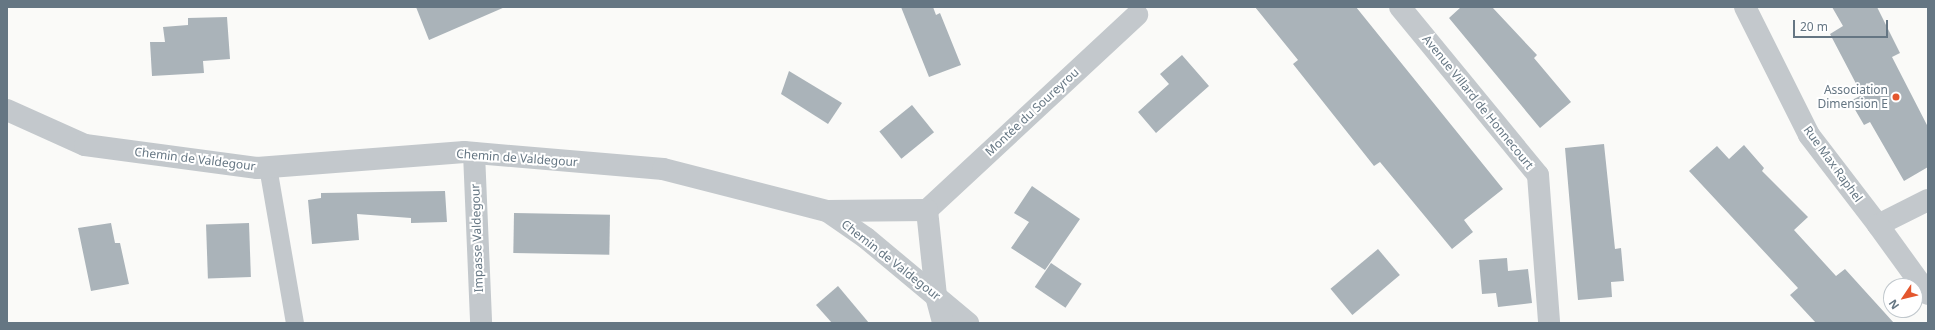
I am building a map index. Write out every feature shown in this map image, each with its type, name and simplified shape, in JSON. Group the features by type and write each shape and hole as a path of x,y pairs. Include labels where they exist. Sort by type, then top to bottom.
{"street":[{"name":"Avenue Villard de Honnecourt","path":"1400,7 1538,175 1549,323"},
{"name":"Rue Max Raphel","path":"1745,7 1809,135 1928,294"},
{"name":"Montée du Soureyrou","path":"927,210 1137,15"},
{"name":"Chemin de Valdegour","path":"7,110 85,145 268,167 474,153 663,169 827,211 866,238 968,323"},
{"name":"Impasse Valdegour","path":"474,153 481,323"},
{"path":"1878,226 1928,200"},
{"path":"827,211 927,210 936,296 943,323"}],"lane":[{"path":"268,167 295,323"}],"building":[{"path":"416,7 505,7 429,40"},
{"path":"901,7 933,7 936,15 940,13 961,65 929,77"},
{"path":"1255,7 1356,7 1503,189 1464,220 1473,232 1452,249 1380,162 1374,166 1293,64 1298,60"},
{"path":"1461,7 1492,7 1537,55 1534,58 1571,102 1540,128 1449,18"},
{"path":"1832,7 1877,7 1900,53 1892,57 1928,127 1928,167 1904,181 1870,122 1864,125 1850,101 1862,95 1830,34 1843,26"},
{"path":"227,17 230,59 203,61 204,73 152,76 150,42 165,42 163,27 188,25 188,18"},
{"path":"1182,55 1209,86 1156,133 1138,112 1169,84 1160,74"},
{"path":"789,71 842,103 828,124 781,94"},
{"path":"912,105 934,132 901,159 879,131"},
{"path":"1604,144 1615,249 1621,248 1624,281 1611,282 1612,297 1578,300 1565,148"},
{"path":"1744,145 1764,168 1762,171 1808,217 1794,230 1836,276 1845,269 1883,311 1883,318 1889,318 1894,323 1816,323 1790,295 1798,288 1689,171 1717,146 1729,159"},
{"path":"1032,186 1080,219 1045,270 1011,248 1029,222 1014,213"},
{"path":"445,191 447,222 411,223 411,218 357,214 359,240 312,244 308,200 321,198 321,193"},
{"path":"514,213 610,215 609,255 513,253"},
{"path":"111,223 115,243 120,243 129,284 91,291 78,228"},
{"path":"249,223 251,277 208,278 206,225"},
{"path":"1378,249 1400,275 1352,315 1331,289"},
{"path":"1507,258 1508,271 1528,269 1532,303 1498,307 1496,293 1482,294 1479,260"},
{"path":"1051,263 1082,284 1065,308 1035,287"},
{"path":"838,286 869,323 832,323 816,305"}],"place":[{"name":"Association Dimension E","path":"1896,97"}]}
